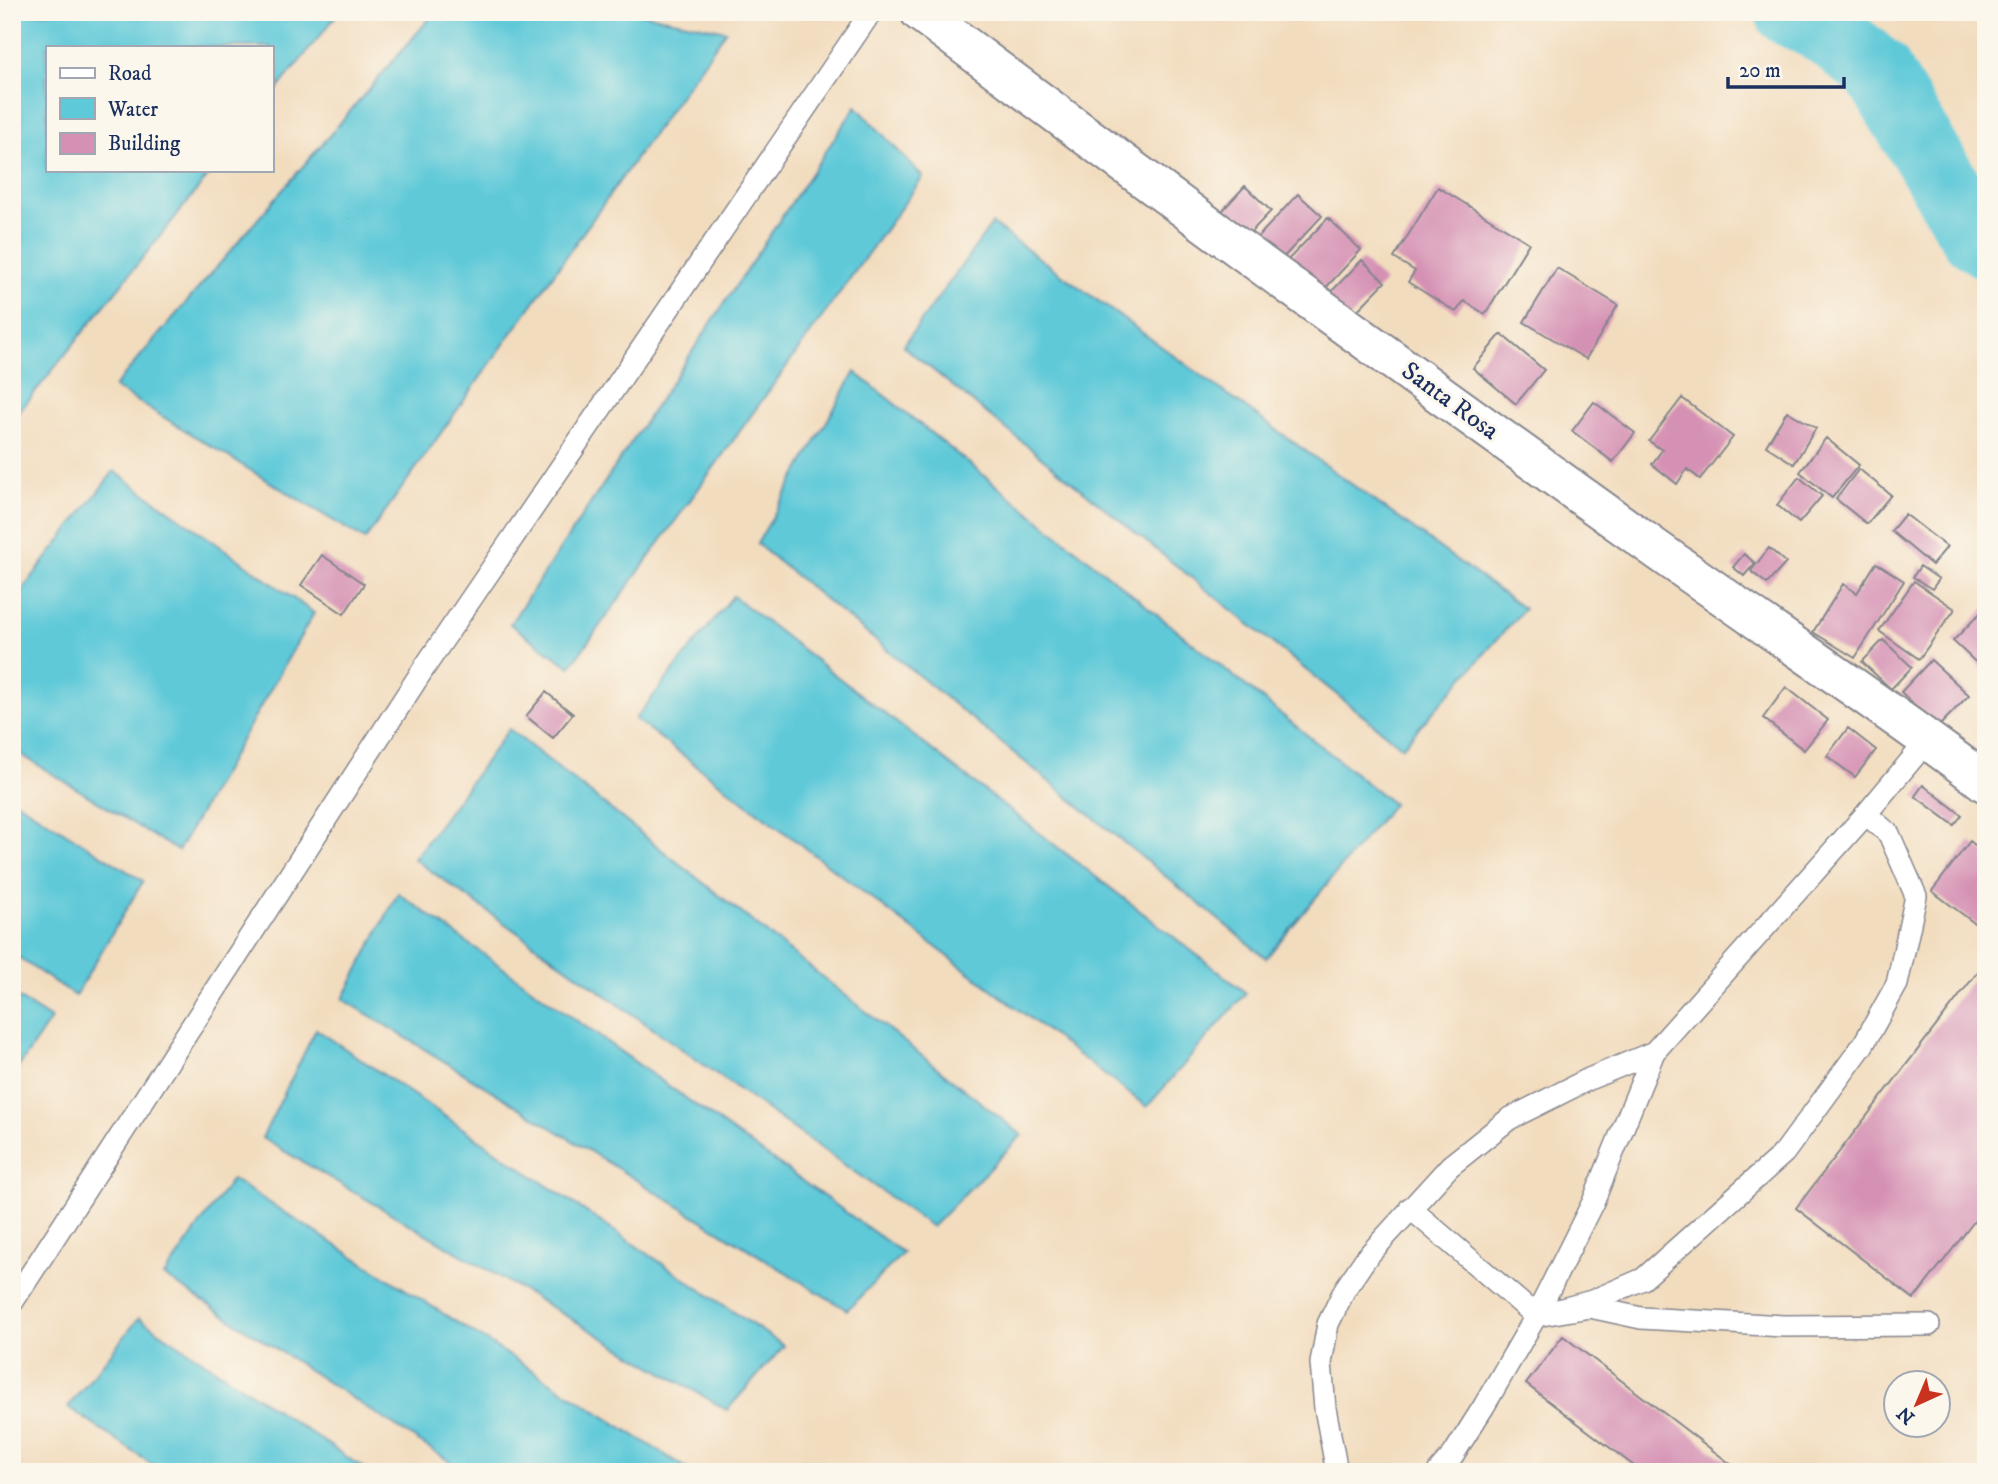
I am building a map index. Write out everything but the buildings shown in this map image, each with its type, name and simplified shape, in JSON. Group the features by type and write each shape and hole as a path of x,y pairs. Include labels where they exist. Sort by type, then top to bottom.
{"street":[{"name":"Santa Rosa","path":"920,12 1108,153 1635,534 1986,783"}],"lane":[{"path":"12,1303 426,665 871,12"},
{"path":"1438,1472 1453,1455 1478,1416 1536,1316 1593,1202 1654,1052 1866,814 1928,740"},
{"path":"1536,1316 1592,1301 1643,1279 1784,1153 1863,1045 1897,984 1916,896 1889,834 1866,814"},
{"path":"1337,1472 1325,1408 1321,1363 1328,1324 1345,1289 1366,1258 1450,1166 1509,1119 1589,1079 1654,1052"},
{"path":"1410,1208 1536,1316"},
{"path":"1536,1316 1590,1307 1641,1318 1784,1326 1929,1325"}],"water":[{"path":"54,12 339,12 273,94 273,46 46,46 46,172 211,172 12,421 12,15"},
{"path":"435,12 634,12 726,31 365,540 114,387"},
{"path":"856,106 923,177 570,667 510,624"},
{"path":"992,224 1524,609 1402,747 903,346"},
{"path":"855,372 1393,804 1266,958 757,544"},
{"path":"114,471 314,613 178,851 12,749 12,603"},
{"path":"733,596 1246,993 1147,1107 635,719"},
{"path":"509,729 1022,1135 932,1227 414,859"},
{"path":"12,799 143,881 75,996 12,953"},
{"path":"398,893 903,1253 847,1310 343,999"},
{"path":"12,994 51,1019 12,1077"},
{"path":"316,1029 784,1346 727,1410 262,1138"},
{"path":"232,1179 692,1472 466,1472 164,1276"},
{"path":"139,1318 369,1472 163,1472 68,1407"}],"waterway":[{"path":"1790,12 1825,29 1877,71 1975,235 1986,243"}]}
